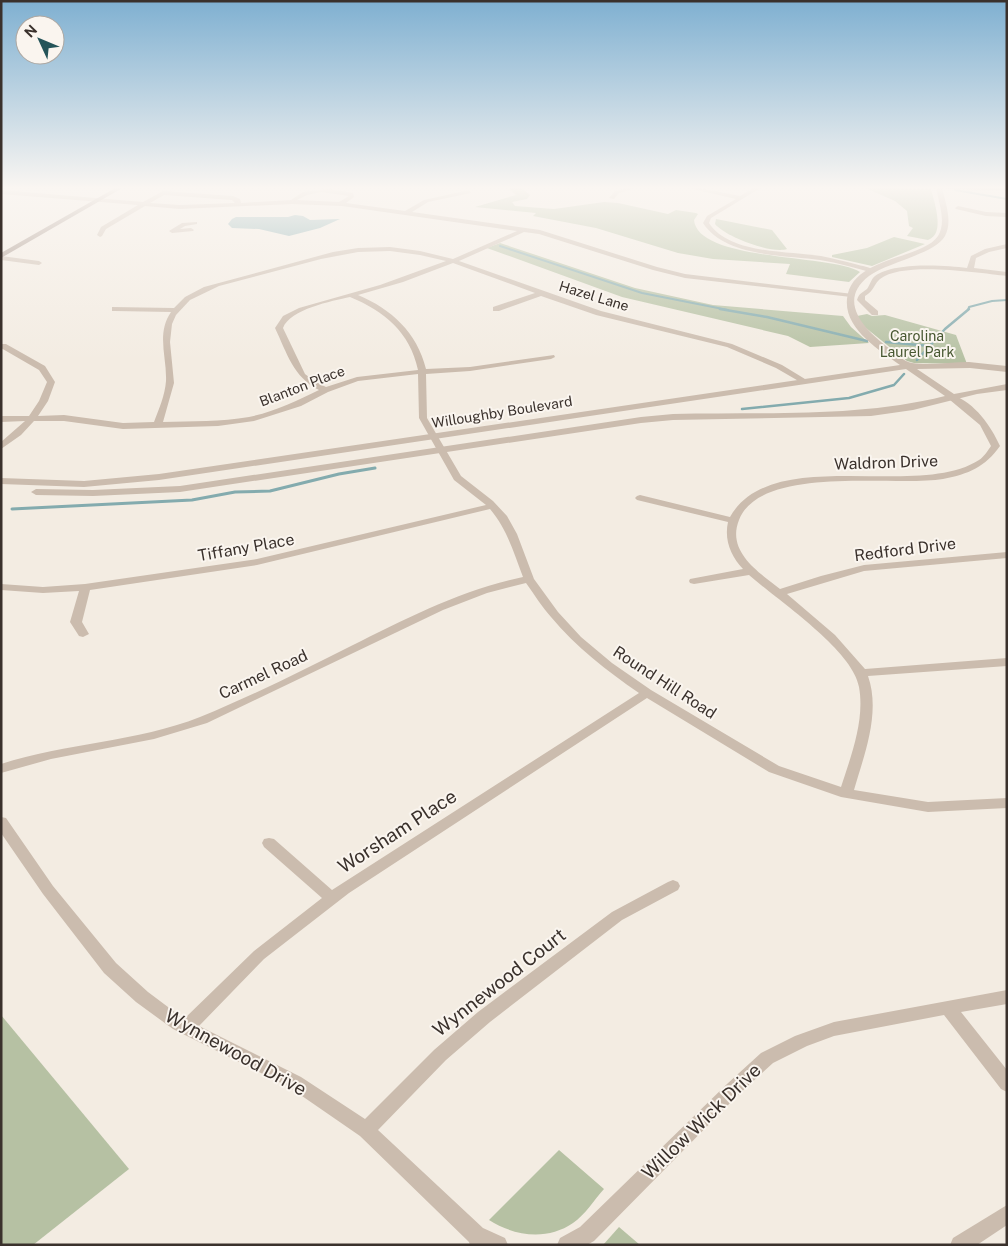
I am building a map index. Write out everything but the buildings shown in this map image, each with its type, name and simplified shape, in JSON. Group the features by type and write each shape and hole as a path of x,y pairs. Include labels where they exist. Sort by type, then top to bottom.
{"main road":[{"path":"1,257 21,245"}],"street":[{"path":"325,390 311,383 302,375 280,328 280,322 292,314 407,278 487,245"},
{"path":"584,245 668,272 701,278 851,295 857,282 872,271 930,245"},
{"path":"740,245 754,249 819,258 872,271"},
{"path":"970,269 973,256 987,250 1007,246"},
{"name":"Hazel Lane","path":"158,425 170,385 169,358 165,341 168,321 176,310 193,295 216,286 330,255 358,250 402,251 496,275 588,310 738,348 763,358 802,381"},
{"path":"1,257 39,263"},
{"path":"875,313 861,300 862,295 871,289 877,278 897,271 913,269 970,269 1007,274"},
{"path":"496,309 542,293"},
{"name":"Round Hill Road","path":"352,295 387,313 399,325 419,359 422,372 421,407 423,418 457,478 492,506 503,518 512,534 529,580 554,614 577,639 608,666 648,693 774,769 846,794 877,801 928,807 1007,803"},
{"name":"Waldron Drive","path":"732,520 743,505 760,493 786,484 824,478 950,475 981,464 992,455 996,446 984,422 909,366 858,324 852,312 851,295"},
{"path":"115,309 176,310"},
{"path":"1,446 19,433 31,419 48,394 51,382 42,368 3,346"},
{"name":"Blanton Place","path":"1,419 64,418 123,426 250,419 298,404 325,390 372,376 470,369 551,357"},
{"name":"Willoughby Boulevard","path":"1,481 84,484 124,481 909,366 970,365 1007,369"},
{"name":"Willoughby Boulevard","path":"1,489 57,493 143,492 180,489 641,420 673,417 871,413 953,398 977,391 1007,387"},
{"path":"640,498 673,508 732,520 731,534 738,556 752,571 830,635 862,673 866,695 864,734 846,794"},
{"name":"Tiffany Place","path":"1,587 43,590 85,587 257,562 492,506"},
{"name":"Redford Drive","path":"779,593 864,568 1007,555"},
{"path":"694,581 752,571"},
{"name":"Carmel Road","path":"1,769 27,759 165,732 202,720 342,654 429,610 486,589 529,580"},
{"path":"83,634 76,622 85,587"},
{"path":"862,673 1007,662"},
{"name":"Worsham Place","path":"187,1027 259,955 332,898 648,693"},
{"name":"Wynnewood Drive","path":"1,822 48,890 110,968 142,997 187,1027 295,1082 366,1130 478,1240 498,1245"},
{"path":"269,843 332,898"},
{"name":"Wynnewood Court","path":"366,1130 440,1055 484,1017 617,916 672,886"},
{"name":"Willow Wick Drive","path":"567,1245 585,1239 732,1089 767,1058 801,1041 834,1029 1007,997"},
{"path":"949,1009 1007,1084"},
{"path":"960,1245 1007,1214"}],"green space":[{"path":"494,245 506,245 635,288 713,305 843,316 851,327 869,343 810,347 788,336 622,297 487,248"},
{"path":"652,245 725,245 768,255 845,266 860,272 849,282 786,274 790,264 713,259 678,253"},
{"path":"755,245 784,245 787,249 780,250"},
{"path":"874,245 922,245 872,266 832,257 832,255"},
{"name":"Carolina Laurel Park","path":"867,314 872,316 885,315 956,335 967,364 914,363 907,361 861,324 857,316"},
{"path":"1,1015 129,1169 33,1245 1,1245"},
{"path":"559,1150 604,1189 582,1216 563,1229 542,1234 520,1233 489,1220"},
{"path":"619,1227 640,1245 603,1245"}],"waterway":[{"path":"500,246 642,293 728,310"},
{"path":"968,310 969,307 992,301 1007,300"},
{"path":"720,309 767,317 867,341"},
{"path":"930,346 945,329 968,310"},
{"path":"886,342 930,346"},
{"path":"917,360 930,346"},
{"path":"742,409 849,398 894,385 904,374"},
{"path":"12,509 192,500 235,492 270,491 339,474 375,468"}]}
